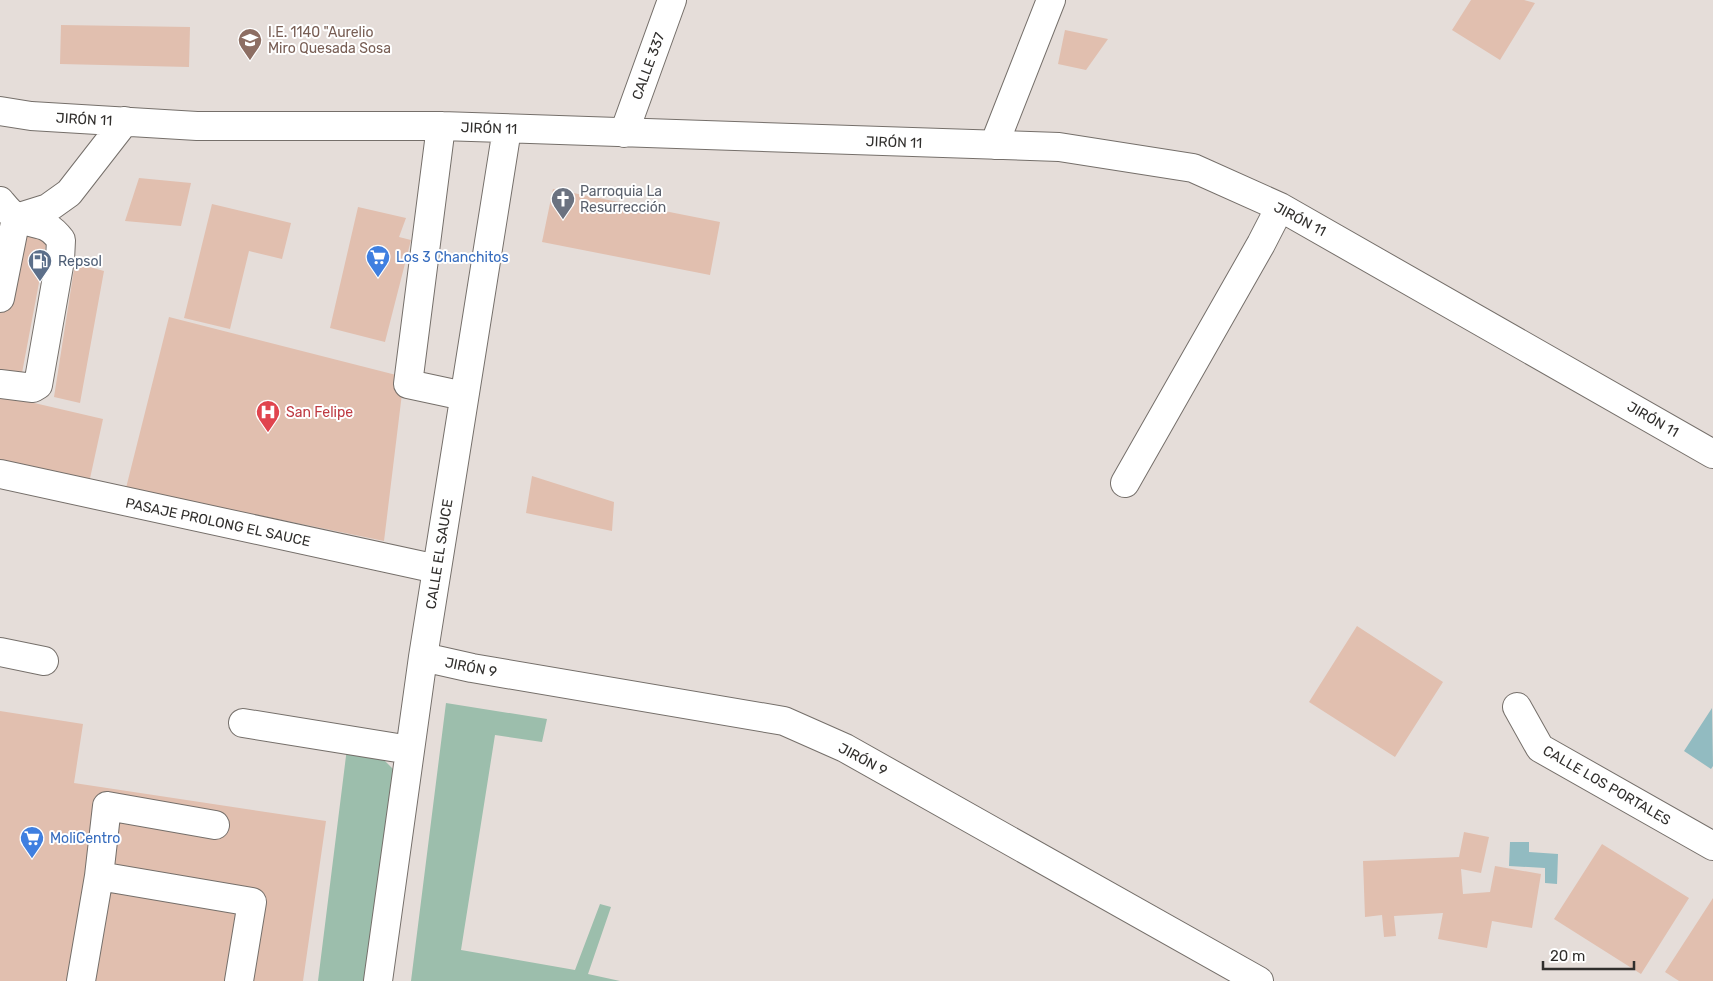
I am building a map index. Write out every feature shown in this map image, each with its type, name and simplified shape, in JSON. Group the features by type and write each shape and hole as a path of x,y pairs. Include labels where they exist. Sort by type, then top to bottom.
{"street":[{"name":"CALLE 337","path":"624,133 672,0"},
{"path":"994,145 1051,0"},
{"name":"JIRÓN 11","path":"0,111 31,116 197,126 441,126 1059,147 1193,168 1280,207 1713,454"},
{"path":"8,210 48,208 69,192 125,121"},
{"path":"441,126 408,384 464,396"},
{"name":"CALLE EL SAUCE","path":"378,981 423,658 507,129"},
{"path":"1125,483 1261,244 1280,207"},
{"path":"0,298 8,210"},
{"path":"0,384 33,388 38,384 60,260 61,240 54,230 8,210"},
{"name":"PASAJE PROLONG EL SAUCE","path":"0,474 437,569"},
{"path":"0,652 44,661"},
{"name":"JIRÓN 9","path":"423,658 784,722 845,748 1259,981"},
{"name":"CALLE LOS PORTALES","path":"1517,707 1540,748 1713,846"},
{"path":"242,723 410,750"},
{"path":"81,981 99,876 107,806 215,825"},
{"path":"99,876 252,902 239,981"}],"green space":[{"path":"446,703 547,719 542,742 495,735 461,950 575,970 600,904 611,907 588,974 620,981 411,981"},
{"path":"347,748 379,755 394,770 366,981 318,981"}],"water":[{"path":"1712,708 1713,766 1711,769 1684,751"},
{"path":"1510,842 1529,842 1529,852 1558,854 1557,884 1545,883 1545,868 1509,866"}],"building":[{"path":"1471,0 1524,0 1535,3 1500,60 1452,30"},
{"path":"61,25 190,27 189,67 60,64"},
{"path":"1065,30 1108,39 1086,70 1058,64"},
{"path":"139,178 191,183 181,226 125,221"},
{"path":"553,189 720,222 710,275 542,242"},
{"path":"212,204 291,223 282,259 249,251 230,329 184,318"},
{"path":"358,207 406,218 399,237 411,240 385,342 330,328"},
{"path":"5,232 47,240 22,373 0,369 0,258"},
{"path":"75,263 104,271 80,403 54,397"},
{"name":"San Felipe","path":"169,317 404,377 384,541 126,488"},
{"path":"0,395 103,419 89,483 0,463"},
{"path":"532,476 614,502 612,531 526,513"},
{"path":"1357,626 1443,682 1395,757 1309,702"},
{"path":"0,711 83,724 74,783 326,821 303,981 0,981"},
{"path":"1464,832 1489,837 1481,873 1461,869 1463,894 1490,892 1495,866 1541,874 1532,928 1492,921 1487,948 1438,939 1443,913 1394,916 1396,936 1384,937 1382,915 1365,917 1363,861 1459,857"},
{"path":"1602,844 1689,898 1641,974 1554,919"},
{"path":"1713,898 1713,981 1679,981 1665,972"}],"place":[{"name":"I.E. 1140 \"Aurelio Miro Quesada Sosa","path":"250,61"},
{"name":"Parroquia La Resurrección","path":"563,220"},
{"name":"Los 3 Chanchitos","path":"378,278"},
{"name":"Repsol","path":"40,282"},
{"name":"San Felipe","path":"268,433"},
{"name":"MoliCentro","path":"32,859"}]}
